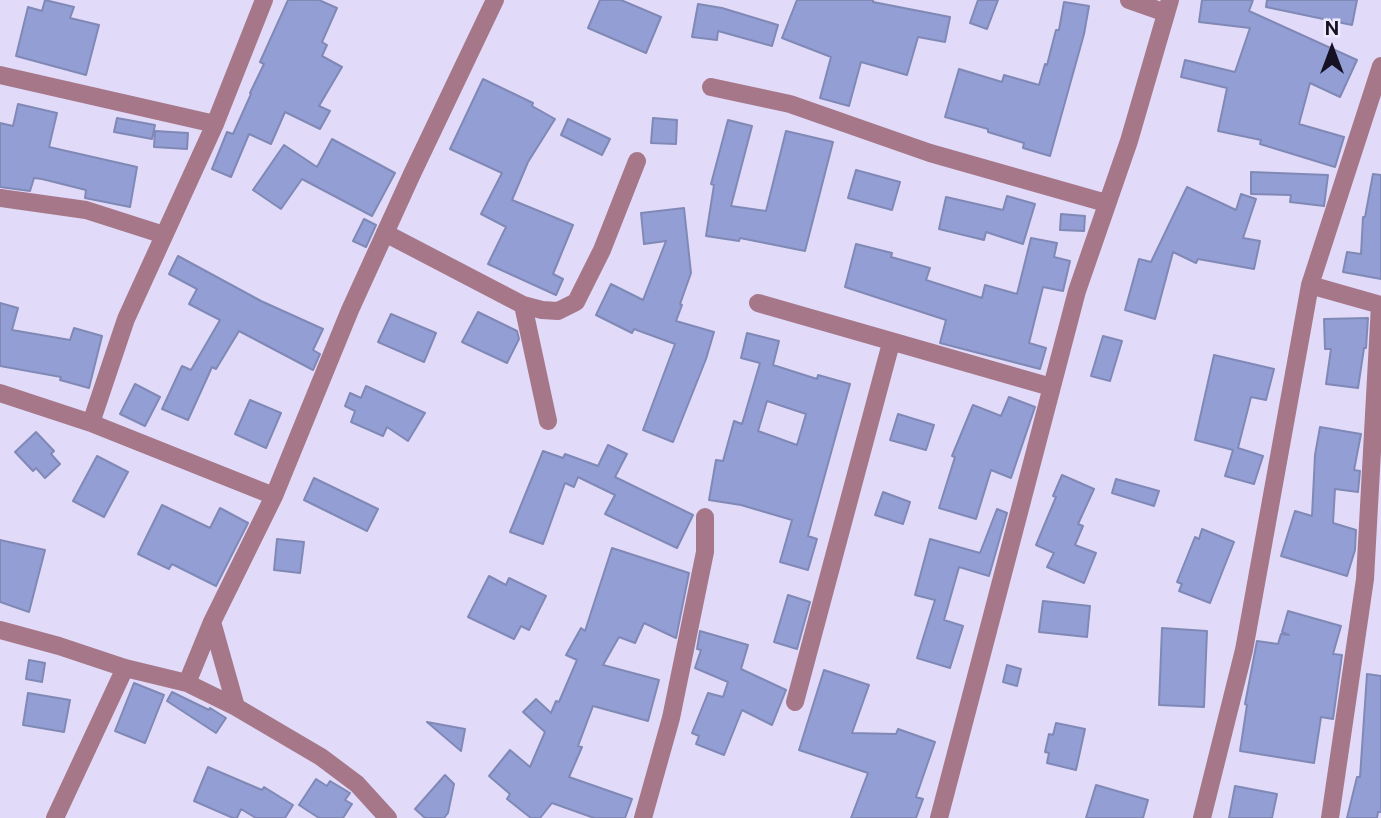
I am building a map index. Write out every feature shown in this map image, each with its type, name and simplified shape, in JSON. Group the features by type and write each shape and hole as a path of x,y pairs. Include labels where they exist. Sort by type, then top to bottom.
{"street":[{"path":"91,423 126,319 215,124 264,0"},
{"path":"187,683 212,622 274,496 350,310 495,0"},
{"path":"939,818 1077,291 1129,141 1168,6 1129,0"},
{"path":"1202,818 1244,650 1310,285 1381,66"},
{"path":"0,75 215,124"},
{"path":"711,87 790,103 930,153 1106,203"},
{"path":"385,233 523,304 541,310 558,311 576,302 602,250 637,160"},
{"path":"0,198 86,210 164,235"},
{"path":"1310,285 1380,305 1373,579 1330,818"},
{"path":"758,303 1051,387"},
{"path":"523,304 548,421"},
{"path":"795,702 891,343"},
{"path":"0,393 91,423 274,496"},
{"path":"643,818 671,718 705,552 705,517"},
{"path":"212,622 236,706"},
{"path":"0,630 125,668 187,683 236,706 321,757 348,777 388,818"},
{"path":"55,818 125,668"}],"building":[{"path":"45,0 74,7 70,18 99,25 86,75 16,56 28,7 42,11"},
{"path":"288,0 319,0 337,8 322,42 327,45 322,56 342,67 319,106 330,111 320,129 285,112 271,144 249,134 231,177 212,169 227,132 233,134 251,94 264,64 260,62"},
{"path":"600,0 621,0 661,17 646,53 588,28"},
{"path":"797,0 873,0 950,17 945,42 918,37 907,75 861,62 849,106 820,98 831,57 782,38"},
{"path":"978,0 998,0 987,29 970,23"},
{"path":"1202,0 1253,0 1249,11 1357,60 1340,97 1310,83 1299,124 1344,137 1335,167 1260,144 1261,140 1218,131 1227,88 1181,77 1185,60 1235,72 1250,28 1199,22"},
{"path":"1267,0 1357,0 1352,25 1266,7"},
{"path":"1064,2 1089,6 1084,34 1050,156 1023,148 1024,143 988,132 988,129 945,117 959,69 1002,82 1004,75 1039,85 1056,30 1059,30"},
{"path":"698,4 722,8 778,25 772,46 718,31 717,40 692,37"},
{"path":"483,79 533,103 532,106 555,119 528,162 512,200 573,225 553,274 563,279 556,295 488,264 506,227 481,214 502,173 450,149"},
{"path":"18,104 57,113 49,147 137,167 130,207 85,198 86,190 42,179 34,178 30,191 0,187 0,123 13,126"},
{"path":"117,118 155,125 152,139 114,132"},
{"path":"653,118 677,120 676,144 651,143"},
{"path":"568,119 610,139 602,155 561,135"},
{"path":"728,120 752,126 731,206 766,211 786,131 833,142 805,251 740,238 739,241 706,236 714,185 711,184"},
{"path":"155,131 188,133 187,149 154,147"},
{"path":"332,139 395,173 372,216 302,179 281,209 253,190 284,145 317,167"},
{"path":"856,170 900,182 892,210 848,198"},
{"path":"1251,172 1328,175 1324,206 1290,202 1291,195 1251,194"},
{"path":"1373,174 1381,175 1381,279 1343,272 1347,252 1361,254 1363,217"},
{"path":"1187,187 1236,210 1241,194 1256,199 1243,238 1260,241 1254,269 1198,259 1196,263 1173,252 1155,319 1125,310 1139,259 1151,262"},
{"path":"1007,196 1035,204 1023,244 986,232 984,240 939,229 946,197 1003,210"},
{"path":"684,208 691,273 676,321 714,332 673,442 643,430 675,344 634,329 632,333 596,315 611,284 643,300 666,241 644,244 641,213"},
{"path":"1061,214 1085,216 1084,231 1060,230"},
{"path":"364,219 376,225 366,247 353,241"},
{"path":"1031,238 1057,243 1054,257 1070,261 1063,291 1043,287 1029,343 1046,348 1040,369 940,343 946,320 845,287 856,244 892,253 891,257 930,268 926,280 982,298 985,285 1017,294"},
{"path":"178,256 261,301 323,329 313,350 320,354 313,370 239,331 216,369 212,367 188,420 162,409 182,366 191,370 220,320 189,304 197,289 169,274"},
{"path":"0,303 18,308 12,330 70,340 74,328 102,336 89,388 60,380 61,377 0,366"},
{"path":"478,312 517,331 519,339 507,363 462,342"},
{"path":"391,314 436,333 424,362 378,342"},
{"path":"1368,318 1366,348 1358,388 1326,384 1331,349 1325,349 1324,319"},
{"path":"747,333 779,341 773,365 817,379 818,375 850,384 808,536 817,539 808,570 780,562 792,520 741,505 709,500 716,460 723,461 734,421 742,424 760,363 741,358","holes":["767,401 806,414 797,445 758,431"]},
{"path":"1103,336 1122,341 1110,381 1091,376"},
{"path":"1214,355 1274,369 1266,400 1251,397 1238,448 1263,456 1254,484 1225,476 1233,450 1195,440"},
{"path":"135,384 160,397 145,426 120,414"},
{"path":"366,386 425,413 408,441 387,427 383,436 351,422 355,411 345,406 350,393 361,398"},
{"path":"1009,397 1035,407 1011,478 991,470 976,519 939,508 955,457 952,456 973,405 1001,416"},
{"path":"250,400 281,413 266,448 235,434"},
{"path":"898,414 934,425 926,450 890,440"},
{"path":"1320,427 1361,434 1354,470 1360,471 1358,492 1335,489 1333,523 1356,530 1355,550 1347,576 1281,556 1295,511 1312,516 1315,455"},
{"path":"36,432 54,451 51,454 60,464 45,478 36,468 33,471 15,452"},
{"path":"608,445 627,454 615,477 693,515 677,548 605,514 615,495 578,477 574,487 565,483 543,544 510,532 543,451 563,458 565,454 598,466"},
{"path":"97,456 128,472 104,517 73,501"},
{"path":"1062,475 1094,489 1078,524 1083,526 1075,545 1096,553 1084,583 1047,567 1054,553 1036,545"},
{"path":"314,478 378,509 367,531 304,500"},
{"path":"1116,479 1159,491 1154,506 1112,493"},
{"path":"883,492 910,502 903,524 875,515"},
{"path":"162,505 210,528 220,508 248,523 216,586 172,564 169,569 138,554"},
{"path":"997,509 1007,513 989,576 959,567 944,620 963,626 950,668 917,658 935,600 915,595 930,539 980,553"},
{"path":"1202,529 1234,542 1210,603 1179,591 1182,584 1177,582 1195,537 1199,539"},
{"path":"277,539 304,542 300,573 274,570"},
{"path":"0,540 45,550 29,612 0,602"},
{"path":"612,548 689,573 676,638 644,623 635,643 619,637 603,665 659,680 648,721 593,706 578,746 582,747 569,777 632,799 625,818 594,818 552,803 540,818 531,818 507,799 510,794 489,776 510,750 530,767 545,732 523,712 536,699 551,713 556,701 559,702 577,660 566,655 581,628 585,631"},
{"path":"489,576 506,585 509,578 546,596 529,630 521,626 514,639 468,617"},
{"path":"788,595 810,602 797,649 774,642"},
{"path":"1043,601 1090,606 1087,637 1039,632"},
{"path":"1288,611 1341,626 1333,654 1342,655 1333,719 1321,717 1314,763 1240,751 1245,704 1257,641 1278,644 1281,634 1289,635 1282,632"},
{"path":"1162,628 1207,631 1204,707 1159,705"},
{"path":"700,631 748,645 741,669 786,690 772,725 742,710 724,755 696,744 699,736 692,733 708,693 723,697 728,682 695,668 701,650 697,649"},
{"path":"29,660 45,663 42,682 26,679"},
{"path":"1007,665 1021,669 1017,686 1003,682"},
{"path":"824,670 869,685 852,733 896,734 898,729 935,742 916,797 923,799 916,818 851,818 868,773 799,750"},
{"path":"1367,674 1381,676 1381,812 1378,812 1377,818 1347,818 1357,777 1360,777"},
{"path":"134,683 164,695 145,743 115,731"},
{"path":"172,692 226,718 216,733 167,701"},
{"path":"28,693 70,700 64,732 23,725"},
{"path":"427,722 465,729 461,751"},
{"path":"1056,723 1085,729 1076,770 1047,763 1049,753 1045,752 1049,734 1053,735"},
{"path":"208,767 262,790 264,787 293,805 285,818 256,818 241,809 237,818 233,818 194,801"},
{"path":"445,775 454,784 448,813 444,818 425,818 415,809"},
{"path":"316,779 327,786 330,781 350,793 345,800 352,804 343,818 319,818 299,805"},
{"path":"1096,785 1148,800 1143,818 1086,818"},
{"path":"1235,786 1277,794 1272,818 1229,818"}]}
